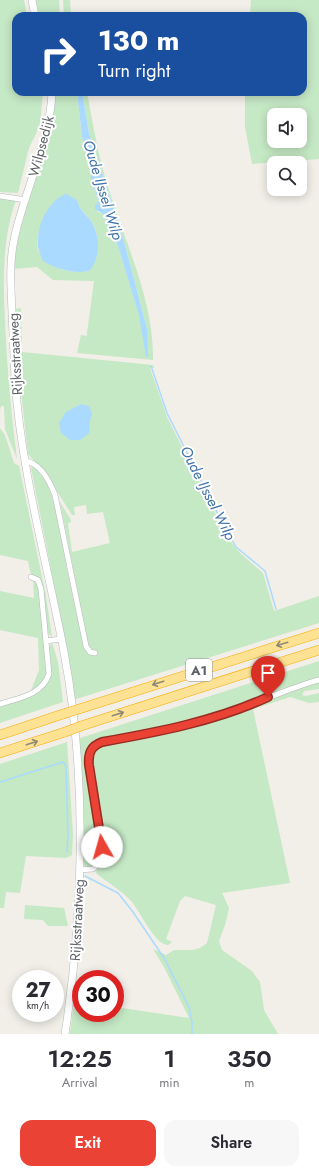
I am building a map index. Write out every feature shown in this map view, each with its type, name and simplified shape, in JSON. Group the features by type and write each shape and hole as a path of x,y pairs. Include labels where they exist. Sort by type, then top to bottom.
{"highway":[{"name":"A1","path":"0,735 319,633"},
{"name":"A1","path":"0,753 319,650"}],"main road":[{"path":"32,0 34,12"},
{"name":"Wilpsedijk","path":"26,200 49,122 52,96"},
{"name":"Rijksstraatweg","path":"26,200 16,231 10,266 15,381 26,462 61,639 69,691 76,752 79,811 80,870 75,956 65,1034"}],"street":[{"path":"0,196 16,197 26,200"},
{"path":"26,462 34,464 40,470 50,483 55,495 86,646 88,650 95,653"},
{"path":"0,704 34,693 46,682 49,670 41,585 38,580 31,577"},
{"path":"46,641 61,639"},
{"path":"80,870 91,870 96,868 102,853 89,765 89,754 95,745 102,742 155,732 182,725 245,706 287,689 319,680"}],"green space":[{"path":"0,0 24,0 26,12 12,12 12,96 43,96 40,125 29,148 18,193 0,192"},
{"path":"36,0 59,0 60,12 38,12"},
{"path":"63,0 70,0 71,12 64,12"},
{"path":"251,0 319,0 319,159 307,160 307,156 267,156 267,163 252,164 245,127 245,96 307,96 307,12 250,12"},
{"path":"55,96 77,96 82,136 91,172 91,181 99,202 96,205 98,212 103,214 118,246 143,327 147,329 122,234 89,133 83,96 88,96 104,175 144,294 152,338 153,360 77,353 81,335 87,336 94,281 53,280 37,267 14,269 22,224 48,137 53,115","holes":["77,200 81,209 95,229 97,236 96,250 89,271 68,271 48,263 43,258 38,247 39,231"]},
{"path":"0,198 16,200 8,230 4,260 4,292 8,374 17,459 5,429 4,406 1,406 0,410"},
{"path":"21,308 22,346 20,347 17,342 15,309"},
{"path":"22,352 153,365 154,368 150,368 167,417 227,537 240,553 263,573 274,611 319,596 319,623 73,700 63,630 31,468 34,467 46,481 56,506 67,570 84,646 89,649 60,502 71,520 71,522 68,523 72,552 110,543 103,512 87,514 86,505 74,507 75,515 72,515 50,480 28,454 17,357","holes":["81,404 88,415 90,422 89,426 80,440 71,440 70,410"]},
{"path":"0,428 5,435 14,463 19,466 46,596 52,637 47,632 43,590 31,575 28,561 0,555"},
{"path":"33,579 39,583 47,672 40,687 30,693 39,670 38,638 0,630 0,591 34,598"},
{"path":"52,643 58,662 63,702 0,723 0,706 31,696 48,680 49,647"},
{"path":"319,661 319,679 281,690 265,697 187,722 94,744 88,751 86,760 100,839 100,850 94,867 85,867 82,862 77,739"},
{"path":"319,682 319,689 304,691 302,695 306,696 319,693 319,702 309,703 290,697 253,709 290,883 222,893 229,908 219,941 222,950 252,971 260,982 264,1010 278,1034 70,1034 72,1018 72,1022 124,1022 124,1008 189,1018 164,967 153,949 166,955 174,950 193,950 200,948 207,943 216,905 185,896 180,901 166,939 172,942 168,945 163,943 153,934 131,901 96,872 102,857 103,844 91,775 91,752 100,744 182,727"},
{"path":"67,742 73,835 72,855 66,858 26,856 20,893 6,892 4,908 0,908 0,764"},
{"path":"25,905 64,908 68,926 48,926 43,920 24,919"}],"water":[{"path":"77,96 83,96 89,133 122,234 147,329 148,357 146,357 139,315 118,246 103,214 95,209 95,206 99,201 91,181 91,172 82,136"},
{"path":"66,194 77,200 81,209 94,226 98,246 96,260 89,271 77,272 53,266 43,261 39,251 38,243 42,220 54,201"},
{"path":"81,404 89,406 92,414 89,433 80,440 70,440 61,433 59,423 66,412"}],"waterway":[{"name":"Oude IJssel Wilp","path":"151,366 167,413 224,526 236,547 265,571 276,609"},
{"path":"0,782 63,762 66,766 67,852"},
{"path":"85,876 118,893 133,912 164,958 189,1007 192,1022 192,1034"}],"route":[{"path":"102,847 88,758 90,750 95,745 102,742 168,729 258,702 268,697"}]}
